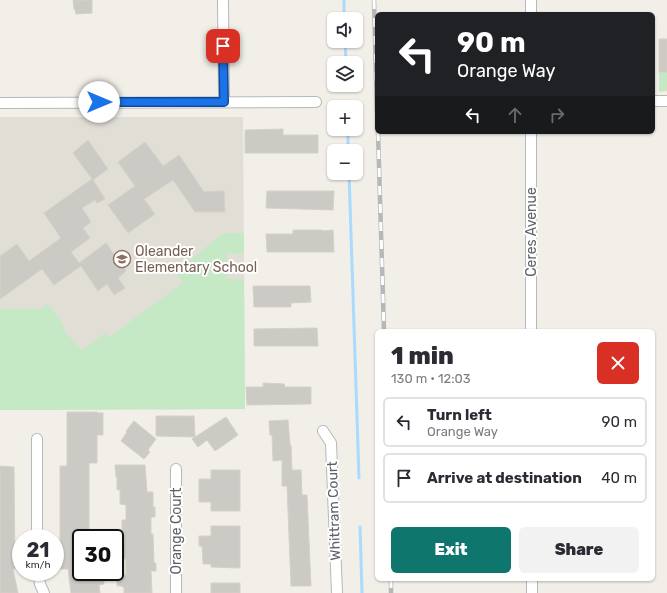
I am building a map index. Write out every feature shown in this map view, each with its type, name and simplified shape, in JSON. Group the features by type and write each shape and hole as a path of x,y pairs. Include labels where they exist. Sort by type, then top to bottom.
{"street":[{"path":"223,0 224,102"},
{"path":"531,0 531,12"},
{"path":"655,101 667,100"},
{"path":"0,103 316,102"},
{"name":"Ceres Avenue","path":"531,134 532,329"},
{"name":"Whittram Court","path":"323,431 331,443 336,593"},
{"path":"37,439 37,529"},
{"name":"Orange Court","path":"176,469 176,593"},
{"path":"40,581 44,593"},
{"path":"532,581 532,593"}],"shaded area":[{"name":"Oleander Elementary School","path":"0,117 243,117 245,409 0,410"}],"green space":[{"path":"659,72 667,72 667,91 659,92"},
{"path":"223,233 244,233 244,254 227,253 227,279 244,280 245,409 0,410 0,309 42,309 47,304 61,320 66,333 82,350 105,333 109,337 183,283 176,272"}],"building":[{"path":"73,0 92,0 92,13 76,14"},
{"path":"659,39 667,39 667,72 659,72"},
{"path":"283,129 283,135 318,135 318,153 245,153 245,130"},
{"path":"88,140 108,169 93,180 105,199 97,203 95,200 82,208 91,222 83,228 90,238 71,252 79,263 106,243 126,271 118,278 125,288 114,295 107,284 98,291 81,266 54,285 42,269 0,299 0,256 17,244 29,261 61,238 44,213 92,179 73,153"},
{"path":"145,142 163,166 179,155 204,192 224,191 225,212 195,212 173,180 144,199 155,214 128,233 108,205 135,186 118,162"},
{"path":"267,191 334,191 333,210 266,208"},
{"path":"293,230 333,230 334,252 267,252 266,234 293,234"},
{"path":"253,286 310,286 311,302 291,303 291,307 254,307"},
{"path":"317,328 318,346 254,346 254,329"},
{"path":"263,383 284,384 285,387 311,387 311,404 247,405 246,387 263,387"},
{"path":"67,412 103,413 103,435 97,435 97,463 89,463 89,529 72,529 72,581 104,581 104,584 99,585 100,593 71,593 68,569 64,569 64,529 60,529 60,466 67,466"},
{"path":"156,416 194,416 195,437 156,436"},
{"path":"226,417 238,435 215,451 207,440 198,447 192,439"},
{"path":"288,420 292,470 301,470 302,495 307,495 311,586 291,586 287,486 282,486 282,460 273,461 272,435 270,435 269,421"},
{"path":"134,421 156,439 148,450 150,452 144,459 121,441 127,432 126,431"},
{"path":"115,465 145,465 147,492 153,492 153,507 155,507 155,517 151,517 154,563 156,563 156,571 151,571 152,593 124,593 124,587 117,586 117,581 124,581 124,575 126,575 126,559 124,559 124,529 122,529 122,520 126,520 126,505 120,504 120,490 117,490"},
{"path":"0,466 14,467 15,529 12,529 12,581 16,581 18,593 0,593"},
{"path":"211,470 240,470 240,511 211,511 211,502 199,502 199,479 211,479"},
{"path":"211,526 240,526 240,568 211,567 211,564 203,564 202,546 199,546 199,536 211,536"},
{"path":"211,583 240,583 240,593 211,593"}],"waterway":[{"path":"344,0 344,12"},
{"path":"345,48 346,56"},
{"path":"348,136 348,144"},
{"path":"349,180 359,478"},
{"path":"360,527 362,593"}],"railway":[{"path":"374,0 375,37"},
{"path":"378,134 384,329"},
{"path":"391,581 391,593"}],"place":[{"name":"Oleander Elementary School","path":"122,259"}],"route":[{"path":"99,102 224,102 223,46"}]}
